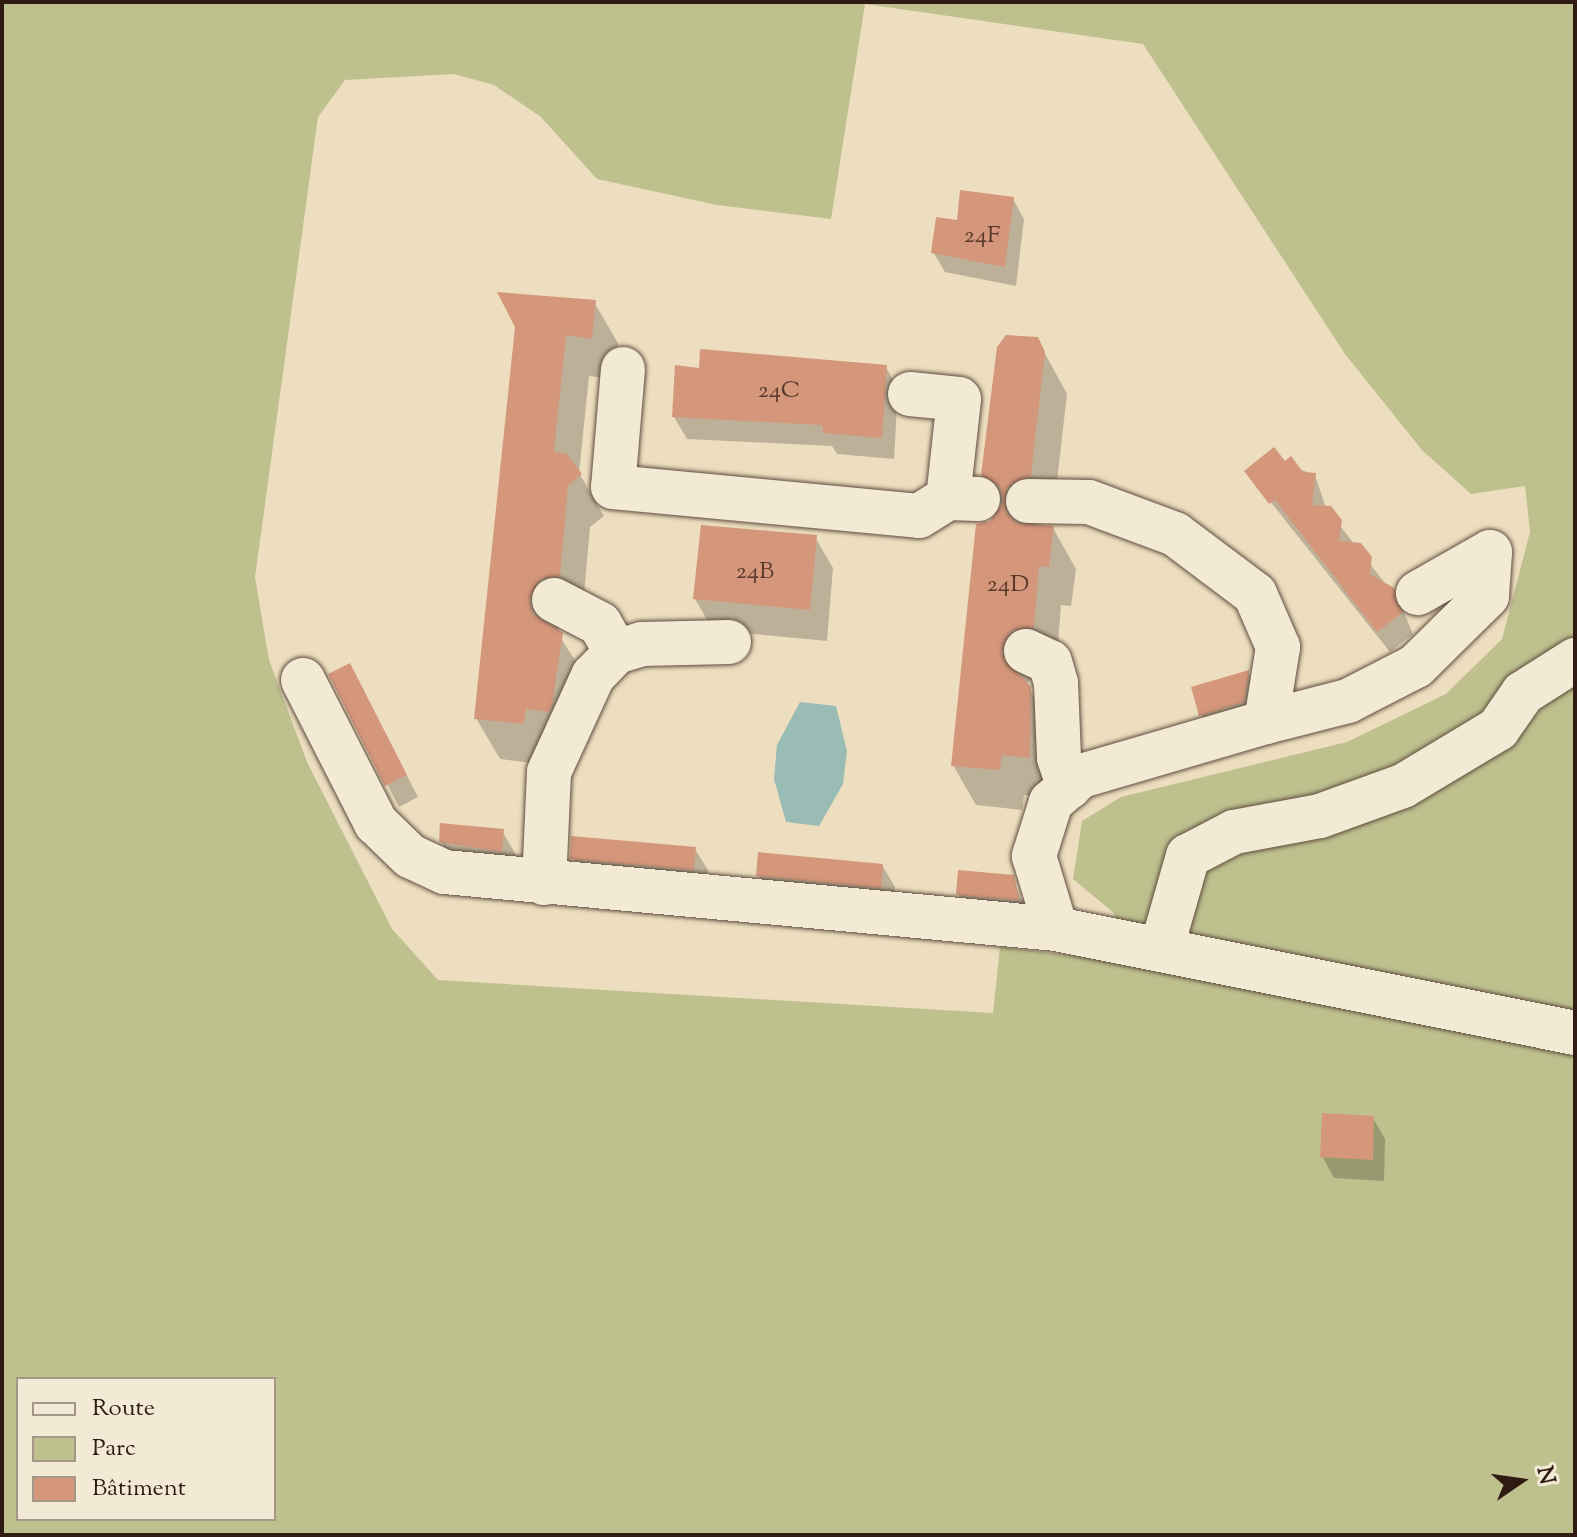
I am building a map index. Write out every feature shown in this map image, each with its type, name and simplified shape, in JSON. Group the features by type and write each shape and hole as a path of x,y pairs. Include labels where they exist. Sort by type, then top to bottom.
{"street":[{"path":"623,369 613,487 919,516 963,498 959,399 910,394"},
{"path":"1028,501 1089,502 1175,534 1255,594 1278,647 1278,685 1266,722"},
{"path":"1056,929 1034,856 1035,835 1069,787 1081,776 1348,701 1416,666 1487,596 1490,552 1418,593"},
{"path":"554,600 600,624 616,652"},
{"path":"616,652 729,642"},
{"path":"1026,651 1050,662 1056,683 1059,758 1069,787"},
{"path":"544,883 549,772 560,734 616,652"},
{"path":"1161,950 1188,856 1234,832 1320,816 1403,786 1498,729 1523,693 1575,660"},
{"path":"303,680 376,823 410,856 445,872 1056,929 1575,1033"}],"green space":[{"path":"2,2 1575,2 1575,1535 2,1535","holes":["865,4 1143,44 1345,354 1422,450 1471,494 1525,486 1530,532 1502,639 1446,694 1347,742 1121,797 1082,821 1073,879 1114,913 1118,961 1000,947 993,1013 438,980 392,929 307,762 269,660 255,577 318,117 345,80 454,74 494,85 541,117 597,179 717,205 831,219"]}],"water":[{"path":"800,702 836,706 847,751 843,784 819,826 786,822 774,779 777,745"}],"building":[{"path":"960,190 1014,197 1005,267 931,253 936,217 957,220"},
{"path":"497,292 596,300 592,339 566,335 554,452 566,453 582,474 568,486 560,576 540,579 529,600 533,614 563,633 552,705 549,712 526,709 524,724 474,719 515,327"},
{"path":"1006,335 1038,337 1045,352 1031,476 1007,488 1006,512 1016,523 1054,526 1049,567 1039,566 1034,628 1011,631 1001,653 1031,687 1030,758 1002,755 1000,770 951,766 976,524 990,521 1003,501 1000,487 981,475 997,347"},
{"path":"700,349 887,365 882,438 823,433 822,425 672,417 675,365 699,368"},
{"path":"1274,447 1285,461 1291,456 1303,472 1316,473 1312,505 1331,506 1342,520 1339,541 1361,543 1372,557 1370,574 1394,588 1403,612 1377,632 1275,500 1269,504 1244,471"},
{"path":"701,525 817,535 810,610 693,599"},
{"path":"350,663 407,775 385,786 328,674"},
{"path":"1249,670 1244,702 1199,716 1191,687"},
{"path":"440,823 504,829 502,852 439,842"},
{"path":"571,836 696,847 694,870 570,859"},
{"path":"758,852 883,864 881,888 756,876"},
{"path":"958,870 1014,875 1019,900 956,895"},
{"path":"1322,1113 1374,1116 1373,1160 1320,1157"}]}
